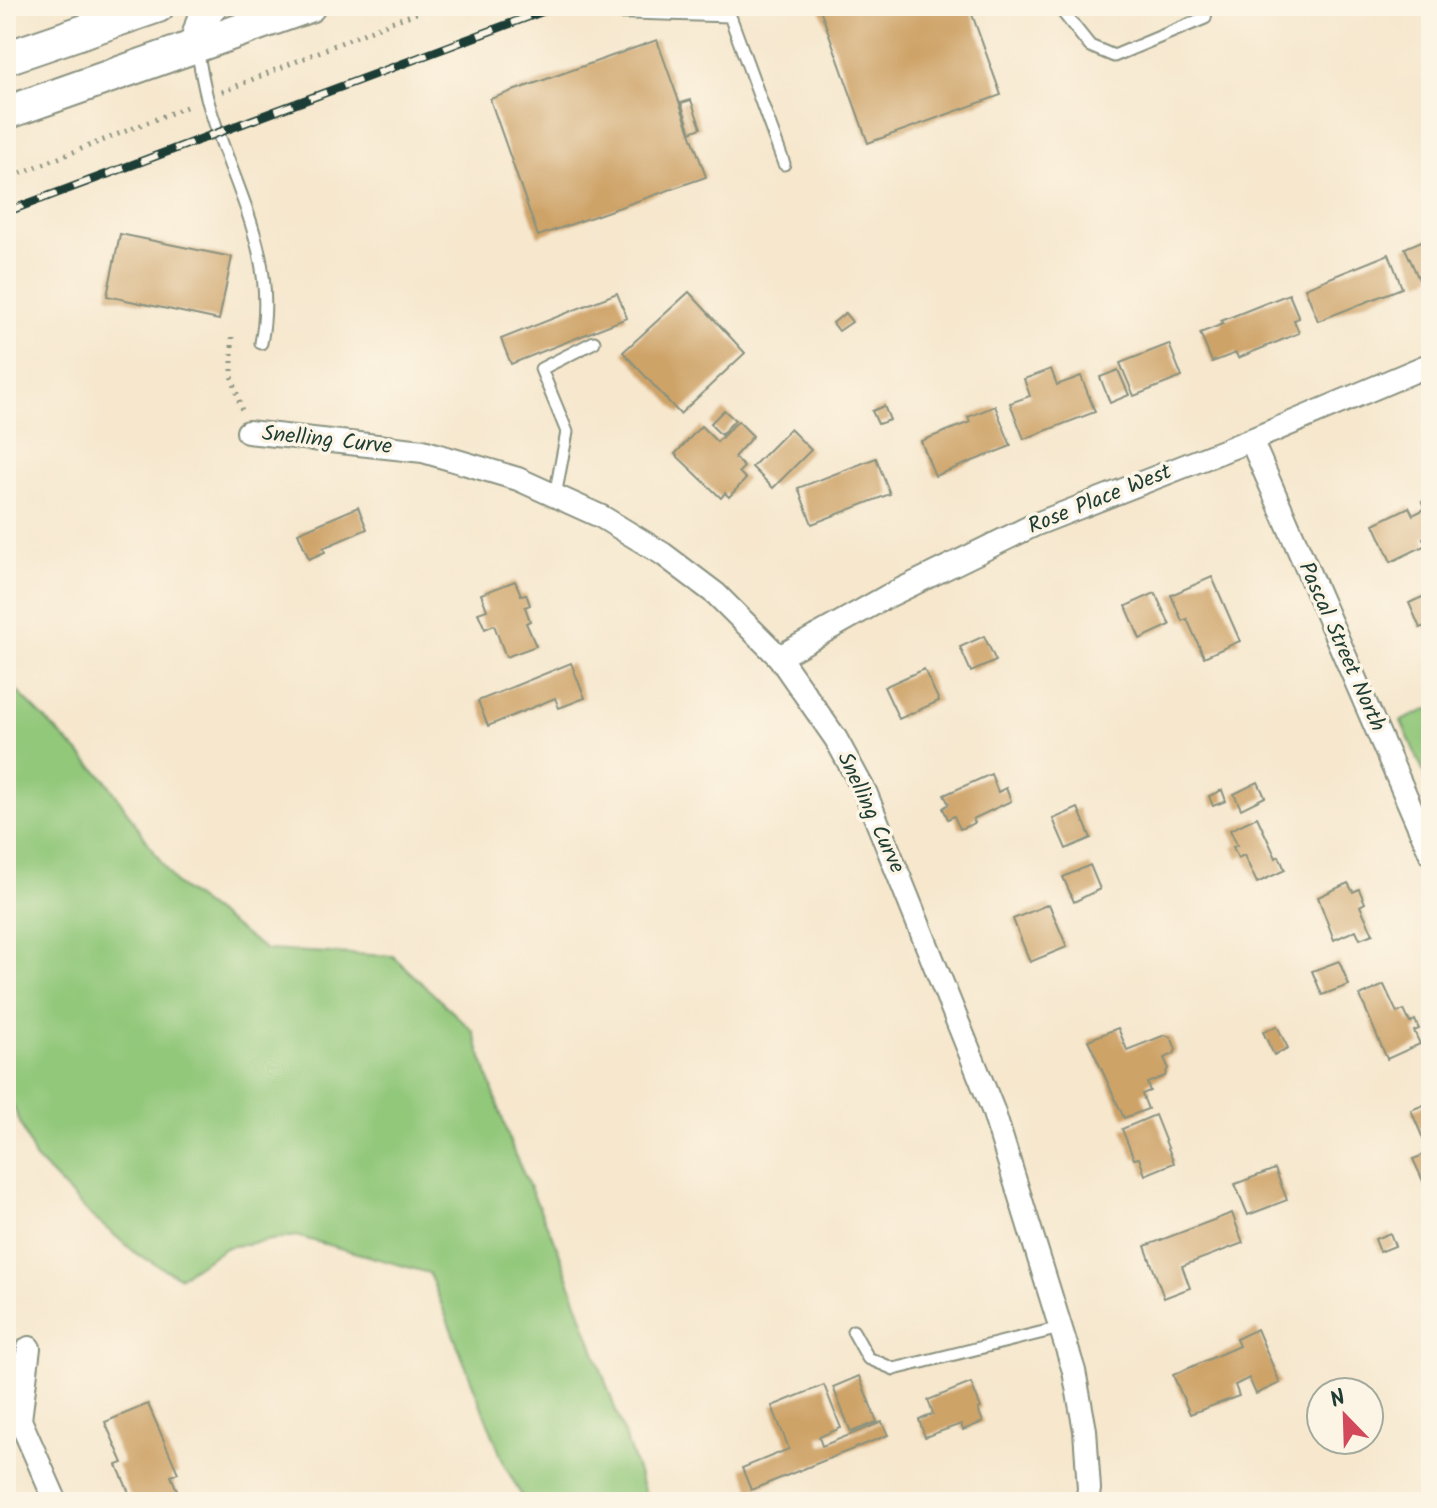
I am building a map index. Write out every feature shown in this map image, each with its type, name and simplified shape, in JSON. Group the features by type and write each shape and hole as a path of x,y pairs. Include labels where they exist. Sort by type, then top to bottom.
{"main road":[{"path":"6,58 158,6"},
{"path":"196,44 206,11 211,6"},
{"path":"6,113 309,6"}],"street":[{"name":"Rose Place West","path":"779,657 886,597 1034,525 1251,440 1431,364"},
{"name":"Snelling Curve","path":"248,432 423,451 518,479 602,517 663,554 716,594 779,657 836,739 866,794 993,1110 1074,1371 1085,1430 1087,1502"},
{"name":"Pascal Street North","path":"1251,440 1431,854"},
{"path":"29,1348 20,1420 56,1502"}],"lane":[{"path":"597,6 599,12 730,16 784,164"},
{"path":"1058,6 1090,46 1114,56 1205,18 1207,6"},
{"path":"196,44 207,98 246,201 263,265 264,327 261,343"},
{"path":"555,496 567,432 541,369 594,342"},
{"path":"853,1331 868,1358 894,1369 1060,1328"}],"path":[{"path":"232,337 232,376 248,432"}],"green space":[{"path":"6,680 106,780 176,884 266,950 393,956 473,1031 514,1153 558,1249 646,1502 525,1502 505,1466 429,1273 296,1236 227,1247 179,1277 137,1254 89,1214 35,1158 6,1089"},
{"path":"1431,708 1431,789 1401,721"}],"building":[{"path":"819,6 969,6 1001,95 868,143"},
{"path":"657,40 706,177 538,236 490,99"},
{"path":"691,100 701,128 691,132 681,103"},
{"path":"120,234 232,257 219,320 107,296"},
{"path":"1431,237 1431,277 1420,282 1405,248"},
{"path":"1389,254 1402,288 1318,321 1305,288"},
{"path":"689,292 745,353 680,414 623,352"},
{"path":"617,293 627,318 511,364 501,339"},
{"path":"1289,294 1299,318 1294,320 1299,333 1238,358 1236,353 1212,362 1200,333 1223,324 1221,321"},
{"path":"845,313 852,322 839,331 833,323"},
{"path":"1169,344 1182,377 1134,396 1120,363"},
{"path":"1051,369 1057,385 1081,376 1095,412 1024,439 1010,403 1030,396 1024,379"},
{"path":"1118,370 1129,395 1110,403 1100,377"},
{"path":"884,406 890,420 878,424 872,411"},
{"path":"995,406 1011,446 935,476 921,441 970,422 968,417"},
{"path":"724,410 735,420 721,435 710,424"},
{"path":"738,421 753,436 734,457 744,467 739,472 746,479 729,497 725,493 721,498 675,454 701,426 717,442"},
{"path":"790,429 811,450 773,488 752,467"},
{"path":"876,458 890,494 812,524 798,488"},
{"path":"1431,498 1431,534 1423,538 1426,545 1391,562 1374,524 1409,507 1413,515 1425,509 1422,502"},
{"path":"358,507 367,529 323,548 325,552 309,559 298,533"},
{"path":"1212,577 1240,641 1204,657 1187,619 1182,621 1171,595"},
{"path":"515,581 521,595 526,594 530,605 525,607 530,621 526,623 536,646 506,657 494,625 485,629 478,613 487,610 481,594"},
{"path":"1155,593 1170,625 1140,639 1126,606"},
{"path":"1431,593 1431,639 1425,626 1420,628 1409,603"},
{"path":"984,636 996,661 971,672 960,647"},
{"path":"571,663 585,698 559,708 555,698 488,726 478,701"},
{"path":"924,669 939,701 899,719 884,687"},
{"path":"991,774 998,792 1006,788 1011,801 973,819 975,823 960,829 954,816 948,819 943,808 949,804 944,795"},
{"path":"1258,782 1265,797 1241,809 1234,794"},
{"path":"1222,790 1226,801 1213,806 1209,796"},
{"path":"1078,808 1091,838 1066,849 1053,819"},
{"path":"1257,817 1285,870 1257,883 1244,855 1238,858 1233,847 1237,845 1230,830"},
{"path":"1090,865 1100,889 1074,902 1063,877"},
{"path":"1348,883 1353,892 1359,889 1365,903 1360,906 1373,934 1360,939 1356,930 1334,940 1318,897"},
{"path":"1049,904 1067,947 1030,962 1013,919"},
{"path":"1339,961 1349,985 1322,995 1312,971"},
{"path":"1384,985 1397,1013 1404,1010 1410,1023 1415,1020 1419,1029 1414,1031 1420,1044 1387,1059 1360,996"},
{"path":"1277,1026 1288,1048 1274,1055 1263,1032"},
{"path":"1118,1028 1127,1050 1165,1035 1171,1037 1176,1049 1174,1054 1164,1058 1168,1067 1165,1076 1147,1083 1150,1091 1142,1094 1148,1109 1124,1118 1088,1040"},
{"path":"1431,1102 1431,1191 1428,1192 1413,1159 1429,1153 1411,1110"},
{"path":"1155,1115 1174,1163 1145,1175 1139,1158 1134,1159 1122,1129"},
{"path":"1275,1169 1287,1200 1248,1215 1235,1184"},
{"path":"1232,1213 1243,1243 1182,1266 1190,1288 1164,1298 1145,1246"},
{"path":"1390,1233 1395,1246 1380,1252 1375,1239"},
{"path":"1257,1329 1280,1383 1256,1394 1249,1378 1235,1385 1239,1396 1190,1414 1173,1375 1239,1346 1236,1339"},
{"path":"859,1376 877,1422 851,1432 833,1387"},
{"path":"971,1383 983,1422 963,1430 961,1424 925,1437 919,1420 933,1414 928,1400"},
{"path":"824,1385 841,1428 819,1437 822,1446 882,1422 888,1435 751,1490 742,1468 789,1449 772,1406"},
{"path":"148,1404 178,1473 171,1476 182,1502 133,1502 117,1465 123,1463 105,1422"}],"railway":[{"path":"6,212 557,6"}]}
